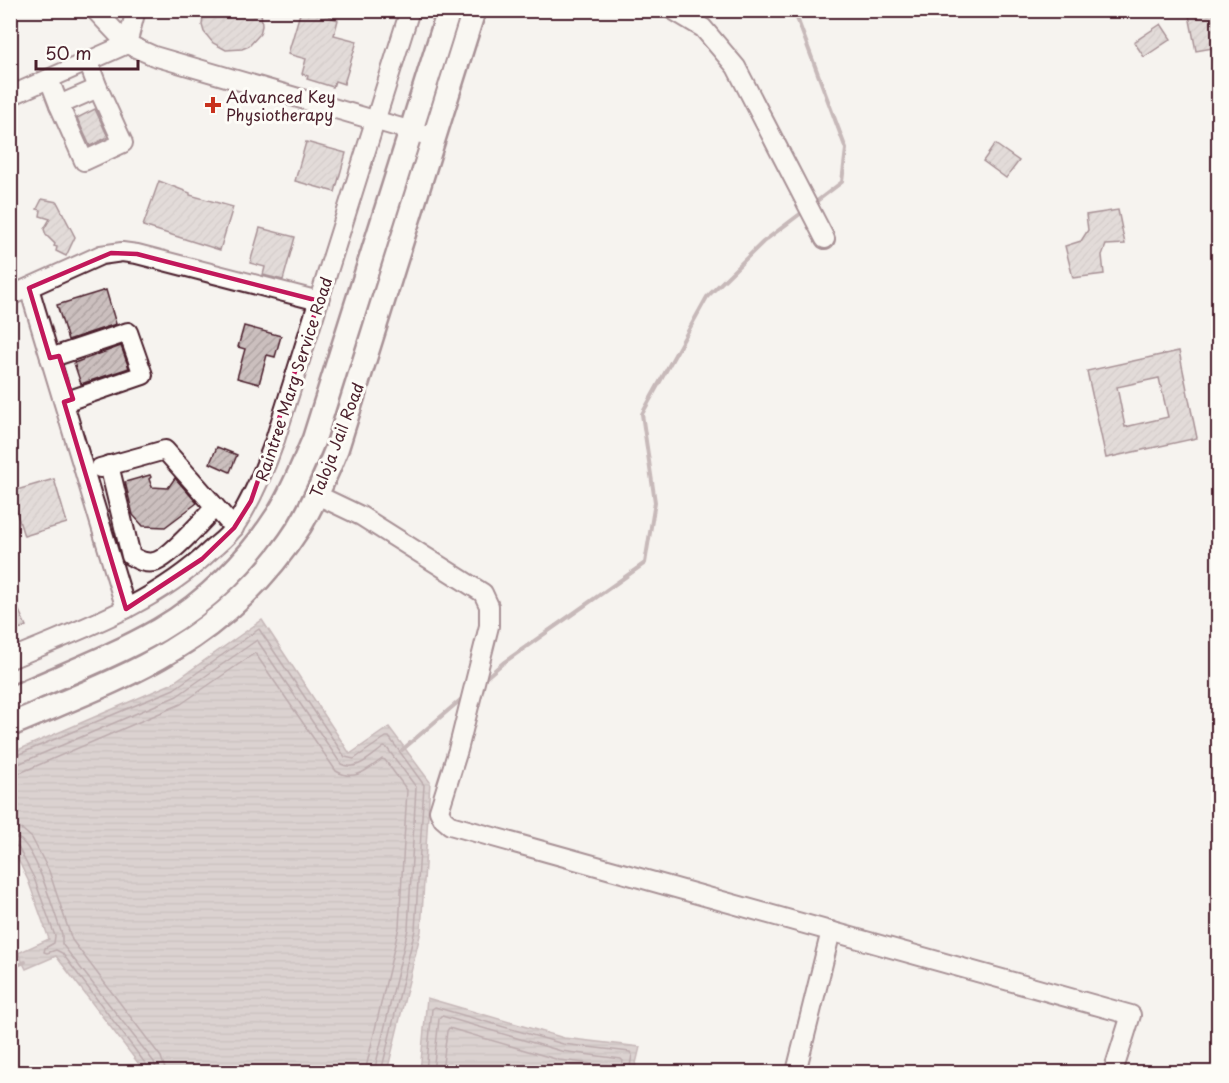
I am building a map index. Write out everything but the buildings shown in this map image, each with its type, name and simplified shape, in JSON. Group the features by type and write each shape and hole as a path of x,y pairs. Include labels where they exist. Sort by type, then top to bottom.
{"main road":[{"name":"Taloja Jail Road","path":"10,699 107,656 159,630 181,615 228,576 279,514 300,474 314,439 448,10"},
{"name":"Taloja Jail Road","path":"10,725 117,678 171,651 195,635 238,600 271,565 299,527 317,495 337,448 474,10"}],"street":[{"path":"95,10 127,44 154,56 435,137"},
{"path":"127,44 136,10"},
{"name":"Raintree Marg Service Road","path":"10,659 126,609 181,577 234,528 251,501 270,455 410,10"},
{"path":"673,10 703,28 736,67 825,239"},
{"path":"10,96 127,44"},
{"path":"50,79 58,105 84,161 123,143 88,62"},
{"path":"58,105 98,88"},
{"path":"10,296 101,255 122,252 319,302"},
{"path":"29,288 55,357 126,609"},
{"path":"55,357 128,332 143,375 68,401"},
{"path":"86,472 165,450 234,528"},
{"path":"109,465 131,556 142,562 156,562 166,556 215,507"},
{"path":"317,495 361,516 483,593 489,606 489,626 474,688 439,811 450,825 1131,1015 1113,1072"},
{"path":"796,1072 831,931"}],"highlighted area":[{"path":"111,253 137,254 319,301 251,501 234,528 202,559 126,609 64,402 73,399 59,356 50,358 29,288"}],"water":[{"path":"262,620 350,754 389,727 430,782 421,931 387,1072 145,1072 56,956 26,969 18,953 49,939 28,880 11,845 11,753 171,684"},
{"path":"427,998 564,1038 640,1047 634,1072 420,1072"}],"waterway":[{"path":"794,10 846,149 842,182 813,204"},
{"path":"482,681 503,663 645,563 655,502 642,414 707,297 763,242 804,211"},
{"path":"402,750 465,696"},
{"path":"10,968 25,962"}],"place":[{"name":"Advanced Key Physiotherapy","path":"213,105"}]}
